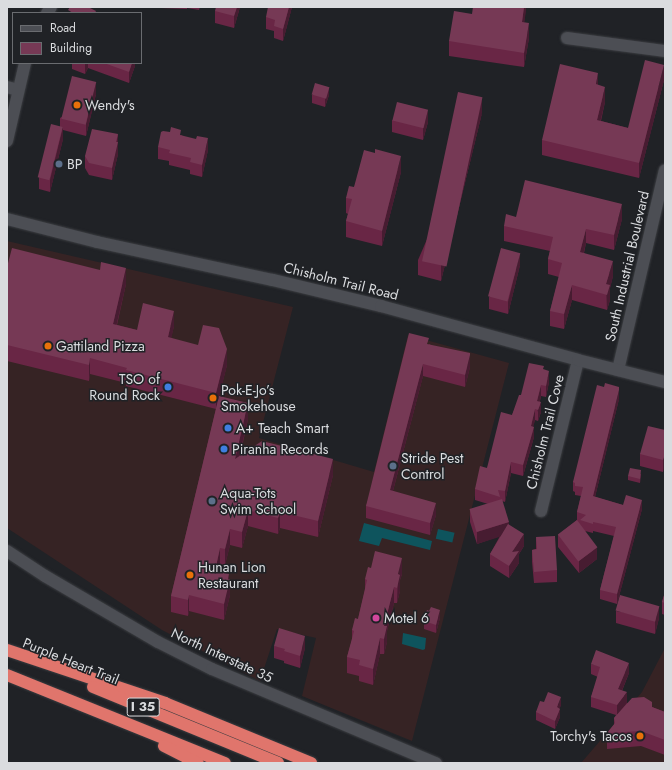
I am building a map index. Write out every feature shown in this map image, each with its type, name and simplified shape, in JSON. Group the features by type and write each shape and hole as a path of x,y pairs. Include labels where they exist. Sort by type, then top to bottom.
{"highway":[{"name":"Purple Heart Trail","path":"7,651 278,763"},
{"path":"7,651 165,703 311,763"},
{"name":"I 35","path":"7,675 225,763"},
{"path":"77,704 198,763"}],"street":[{"path":"567,38 665,51"},
{"path":"7,141 13,88 25,64"},
{"name":"South Industrial Boulevard","path":"618,370 665,170"},
{"name":"Chisholm Trail Road","path":"7,218 97,242 273,280 366,302 578,360 665,382"},
{"name":"Chisholm Trail Cove","path":"541,511 578,360"},
{"name":"North Interstate 35","path":"7,551 45,576 158,642 212,670 436,763"}],"shaded area":[{"path":"7,241 293,307 259,438 374,472 408,335 509,363 412,741 302,696 316,638 277,629 260,681 162,630 7,528"},
{"path":"665,648 665,763 581,763 642,692"}],"water":[{"path":"364,523 432,541 430,550 382,538 379,546 359,541"},
{"path":"438,529 455,533 452,543 436,539"},
{"path":"403,633 426,638 425,649 423,650 402,644"}],"building":[{"path":"70,7 88,7 96,11 71,12 68,10"},
{"path":"216,7 237,7 234,16 215,11"},
{"path":"268,7 289,7 283,29 274,26 275,20 266,17"},
{"path":"473,7 524,7 522,22 529,23 524,53 449,41 454,11 472,14"},
{"path":"645,60 664,65 639,163 542,140 560,64 598,73 596,84 605,87 597,120 628,128"},
{"path":"107,64 132,64 129,72"},
{"path":"72,76 96,82 86,125 61,119"},
{"path":"315,83 329,87 326,99 312,95"},
{"path":"458,92 482,97 446,266 422,261"},
{"path":"397,102 428,110 423,128 392,120"},
{"path":"51,124 63,127 49,180 38,177"},
{"path":"171,127 181,130 180,135 196,139 197,136 208,138 202,165 190,162 191,158 169,153 170,150 158,147 161,132 170,132"},
{"path":"92,129 118,134 116,142 118,142 112,168 89,163 85,156"},
{"path":"375,149 401,156 382,231 346,221 352,199 346,198 349,186 354,187 364,150 375,153"},
{"path":"525,180 622,204 614,235 586,229 580,252 613,261 606,284 610,285 607,295 572,285 564,314 550,311 562,263 548,259 553,237 504,226 506,214 516,217"},
{"path":"12,248 100,270 101,262 126,268 113,324 137,330 143,303 174,311 168,337 198,345 203,325 219,328 227,349 216,393 126,370 127,368 90,358 89,365 7,345 7,267"},
{"path":"501,248 520,253 507,301 488,296"},
{"path":"409,333 429,338 427,344 470,353 465,375 423,364 390,490 436,503 430,523 366,506"},
{"path":"529,363 544,366 543,369 549,371 546,386 541,385 537,401 541,402 538,410 535,409 531,426 534,427 523,465 511,462 505,491 498,490 500,497 475,489 480,466 487,468 501,412 512,415 519,395 521,395"},
{"path":"605,383 619,387 619,390 593,496 623,505 626,495 642,500 617,594 600,590 616,527 593,522 593,524 580,520 586,515 577,512 583,487 575,486 575,483 573,482 597,385 604,387"},
{"path":"219,396 248,403 235,459 262,441 333,459 318,521 280,512 278,518 248,510 242,532 230,529 225,549 220,548 215,571 229,574 228,579 230,579 224,604 189,595 188,600 171,596"},
{"path":"648,426 665,430 665,454 663,460 640,454"},
{"path":"630,468 641,470 640,479 628,476"},
{"path":"502,499 509,522 477,532 469,509"},
{"path":"577,520 597,547 578,562 558,534"},
{"path":"508,524 524,534 512,552 519,551 509,566 490,554"},
{"path":"555,536 557,570 534,572 532,550 537,549 536,537"},
{"name":"Motel 6","path":"375,551 402,558 398,574 400,575 397,588 394,587 384,626 387,626 384,639 380,638 373,669 359,665 360,660 347,657 354,631 352,630 355,618 358,619 367,580 365,579 368,567 371,568"},
{"path":"665,592 665,603 662,602"},
{"path":"620,595 659,606 655,622 616,610"},
{"path":"431,607 440,610 436,625 424,621 427,610 429,611"},
{"path":"279,628 305,636 300,656 274,646"},
{"path":"596,650 629,663 618,689 627,692 617,705 591,697 600,667 591,664"},
{"path":"548,692 561,697 557,707 560,709 555,721 536,712 540,701 544,702"},
{"path":"644,697 652,702 652,707 665,712 665,740 641,731 607,733 615,723 614,718 632,698"}],"place":[{"name":"Wendy's","path":"77,105"},
{"name":"BP","path":"59,164"},
{"name":"Gattiland Pizza","path":"48,346"},
{"name":"TSO of Round Rock","path":"168,387"},
{"name":"Pok-E-Jo’s Smokehouse","path":"213,398"},
{"name":"A+ Teach Smart","path":"228,428"},
{"name":"Piranha Records","path":"224,449"},
{"name":"Stride Pest Control","path":"393,466"},
{"name":"Aqua-Tots Swim School","path":"212,501"},
{"name":"Hunan Lion Restaurant","path":"190,575"},
{"name":"Motel 6","path":"376,618"},
{"name":"Torchy's Tacos","path":"640,736"}]}
